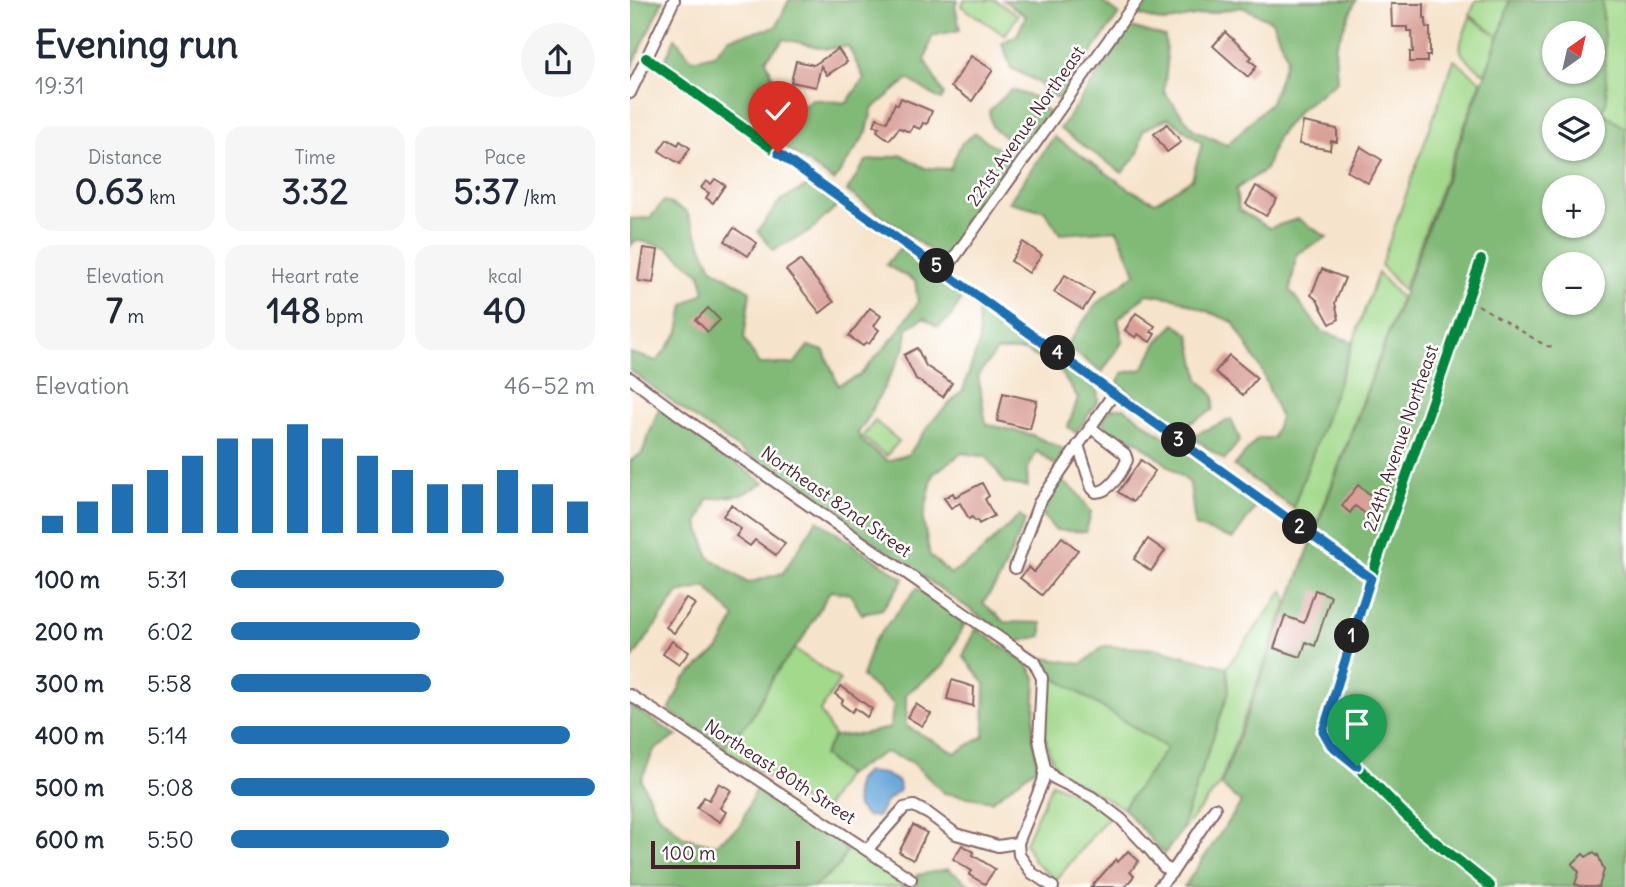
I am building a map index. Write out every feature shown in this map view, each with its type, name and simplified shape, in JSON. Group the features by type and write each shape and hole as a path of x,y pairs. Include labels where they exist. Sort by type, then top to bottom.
{"street":[{"path":"630,93 674,0"},
{"name":"221st Avenue Northeast","path":"944,272 1137,0"},
{"path":"646,58 1371,578"},
{"name":"224th Avenue Northeast","path":"1481,260 1371,578 1323,731 1331,745 1357,766 1420,830 1490,886"},
{"name":"Northeast 82nd Street","path":"630,378 1034,662 1042,678 1039,740 1045,768"},
{"path":"1015,568 1039,503 1114,393"},
{"path":"1078,445 1093,488 1096,492 1102,492 1110,486 1127,460 1125,454 1090,427"},
{"name":"Northeast 80th Street","path":"630,695 911,879"},
{"path":"1045,768 1043,781 1018,843 1019,855 1032,873 1054,887"},
{"path":"1045,768 1054,778 1092,797 1121,819 1164,867 1173,871"},
{"path":"867,850 904,808 914,806 956,834 998,846 1018,843"},
{"path":"1159,887 1173,871 1215,807"}],"path":[{"path":"1468,299 1546,346 1556,347"}],"green space":[{"path":"630,0 663,0 630,71"},
{"path":"789,0 958,0 955,5 960,30 932,36 925,61 944,95 941,100 908,79 872,109 867,132 834,181 778,142 792,113 812,99 847,103 864,78 848,46 827,49 784,39 766,59 779,95 750,122 665,61 675,38 692,60 714,55 729,38 776,27"},
{"path":"964,0 995,0 1018,15 1005,35 961,6"},
{"path":"1003,0 1099,0 1119,14 1058,100 1036,81 1011,68 1002,43 1017,35 1026,16"},
{"path":"1150,0 1356,0 1335,47 1337,81 1300,109 1277,137 1266,169 1236,189 1239,210 1269,228 1298,219 1327,237 1297,254 1290,290 1321,331 1353,342 1293,508 1234,466 1258,438 1273,438 1280,417 1261,369 1233,322 1175,298 1147,294 1118,319 1123,341 1102,372 1066,346 1097,303 1136,273 1117,230 1060,234 1045,211 1009,202 1054,137 1131,190 1155,202 1192,179 1202,143 1168,118 1143,130 1138,154 1122,173 1060,129 1131,27 1165,37 1167,64 1164,92 1194,130 1227,145 1271,102 1287,57 1272,21 1242,7 1163,22 1139,15"},
{"path":"1476,0 1510,0 1499,37 1485,74 1467,60 1461,50 1462,38 1470,17 1498,36 1470,15"},
{"path":"1510,0 1602,0 1603,21 1542,21 1542,84 1605,84 1605,59 1607,99 1605,106 1605,98 1542,98 1542,161 1605,161 1605,113 1626,129 1626,887 1184,887 1241,803 1221,785 1499,37"},
{"path":"1602,0 1626,0 1626,396 1596,315 1605,315 1605,252 1592,252 1592,238 1605,238 1605,175 1593,175 1593,161 1605,161 1607,99"},
{"path":"1454,60 1481,81 1403,290 1381,265"},
{"path":"1011,90 1033,97 1049,113 1022,150 992,127 989,111"},
{"path":"975,133 1015,161 949,254 938,256 847,191 866,161 902,155 925,168 950,169 961,144"},
{"path":"812,184 839,204 809,232 773,250 758,231 781,200"},
{"path":"664,201 686,211 712,268 750,291 744,339 759,364 794,364 808,346 824,351 838,385 859,376 895,336 918,302 915,281 886,265 900,248 964,294 951,317 938,327 924,318 907,328 905,347 858,433 862,441 887,461 909,454 933,420 963,390 979,343 978,304 1097,389 1098,401 1076,433 1068,427 1078,398 1060,371 1026,351 997,351 978,375 986,424 1032,435 1065,450 1055,465 1037,451 1027,470 1028,487 1005,483 987,457 962,453 933,474 923,520 930,556 951,574 975,558 1020,515 1025,521 999,580 983,603 1005,622 1042,623 1042,636 1017,642 693,417 630,370 630,353 657,361 679,332 684,305 705,292 700,273 666,247 636,240 630,246 630,219 650,218"},
{"path":"1378,273 1401,298 1316,526 1293,508"},
{"path":"1175,324 1190,335 1199,379 1214,396 1213,410 1181,428 1117,383 1123,373 1143,369 1158,341"},
{"path":"659,408 764,483 741,495 708,499 698,523 709,557 748,583 783,573 817,520 904,579 882,609 862,614 850,594 830,591 803,638 775,674 750,720 723,747 669,711 683,680 719,649 735,618 706,587 678,593 630,662 630,461 642,453"},
{"path":"1124,408 1258,504 1233,539 1195,526 1190,483 1137,441 1111,433 1102,421 1111,409"},
{"path":"1231,419 1240,440 1224,460 1191,436"},
{"path":"875,421 899,441 886,456 862,437"},
{"path":"1061,481 1076,491 1091,512 1086,532 1055,530 1042,514"},
{"path":"917,588 966,621 944,665 906,694 906,726 955,753 984,736 985,684 963,656 976,629 1027,663 1036,679 1033,738 1038,766 992,801 944,793 912,762 885,752 846,775 823,755 834,736 856,735 890,728 894,704 862,677 873,642"},
{"path":"1283,591 1287,602 1219,786 1180,833 1229,691 1227,667"},
{"path":"1104,646 1159,649 1227,667 1229,691 1180,833 1164,854 1123,808 1167,748 1049,674 1038,657 1082,664"},
{"path":"794,649 840,680 820,711 834,736 823,755 846,775 822,813 723,747 750,720 775,674"},
{"path":"1049,674 1167,748 1123,808 1060,773 1049,753 1044,730"},
{"path":"630,705 677,736 654,750 641,780 656,812 683,837 714,845 740,826 756,788 847,849 839,866 813,887 630,887"},
{"path":"1052,783 1093,802 1109,816 1056,880 1034,861 1025,843"},
{"path":"847,849 905,887 813,887 839,866"},
{"path":"948,869 973,887 915,887 917,875"}],"water":[{"path":"866,772 884,774 899,782 900,790 887,800 877,817 866,816 857,807 855,792 858,780"}],"building":[{"path":"1391,4 1424,4 1426,28 1430,28 1430,56 1427,56 1427,62 1410,62 1410,52 1413,52 1412,31 1407,31 1407,27 1392,27"},
{"path":"1225,32 1252,57 1249,60 1257,66 1248,77 1213,46"},
{"path":"838,49 847,62 827,75 821,66 816,87 791,82 796,61 814,65"},
{"path":"971,56 993,70 972,101 951,87"},
{"path":"901,98 932,111 927,124 923,123 920,129 913,126 910,132 899,128 889,140 877,131 879,127 874,125 877,118 887,122 895,103 898,105"},
{"path":"1303,122 1337,129 1337,142 1331,141 1330,150 1299,144"},
{"path":"1167,124 1181,142 1167,152 1154,134"},
{"path":"667,139 678,145 680,141 690,148 680,164 659,151"},
{"path":"1361,147 1382,160 1368,183 1347,171"},
{"path":"715,179 725,185 713,203 706,198 709,193 701,188 706,181 711,184"},
{"path":"1256,186 1277,199 1266,216 1246,204"},
{"path":"734,228 757,243 748,256 725,241"},
{"path":"1023,242 1042,255 1029,273 1011,261"},
{"path":"643,248 658,250 653,283 638,281"},
{"path":"800,260 834,302 820,313 786,270"},
{"path":"1322,269 1345,278 1335,303 1339,319 1330,324 1317,300 1311,295"},
{"path":"1065,275 1094,293 1083,310 1054,292"},
{"path":"708,308 720,320 708,332 696,320"},
{"path":"870,308 881,316 874,326 879,330 869,344 866,342 863,346 849,336"},
{"path":"1136,313 1155,326 1151,332 1155,334 1150,342 1138,334 1136,338 1125,330"},
{"path":"917,348 926,366 952,383 943,397 916,379 904,355"},
{"path":"1229,355 1257,378 1243,395 1215,372"},
{"path":"1003,393 1037,401 1030,429 997,421"},
{"path":"1141,460 1155,471 1133,502 1118,492"},
{"path":"982,483 989,496 985,499 994,516 979,524 972,517 969,519 960,503 951,508 944,498 953,493 955,497"},
{"path":"1358,485 1377,500 1366,514 1355,506 1350,513 1342,506"},
{"path":"731,505 785,543 776,555 755,540 750,546 736,536 741,529 723,516"},
{"path":"1062,537 1078,550 1042,595 1020,578 1029,567 1034,572"},
{"path":"1148,539 1165,551 1151,571 1134,559"},
{"path":"1315,590 1331,596 1315,646 1306,642 1301,657 1274,648 1285,616 1304,623"},
{"path":"686,598 695,604 674,633 666,627"},
{"path":"672,641 689,652 679,665 663,654"},
{"path":"952,680 974,687 973,706 947,699"},
{"path":"841,686 872,709 867,717 855,708 852,712 841,704 843,700 835,694"},
{"path":"916,704 931,714 922,726 907,717"},
{"path":"719,783 731,790 720,808 726,812 720,822 697,808 704,797 709,800"},
{"path":"913,825 927,833 913,860 899,852"},
{"path":"962,845 995,869 985,884 969,875 972,871 953,859"},
{"path":"1128,851 1139,861 1130,872 1134,876 1125,887 1091,887 1116,859 1118,862"},
{"path":"1594,852 1604,870 1599,887 1575,884 1579,872 1572,864 1583,854 1586,857"}],"cycle path":[{"path":"646,58 1371,578"},
{"path":"1481,260 1371,578 1323,731 1331,745 1357,766 1420,830 1490,886"}],"route":[{"path":"778,153 1371,578 1323,731 1331,745 1357,766"}]}
